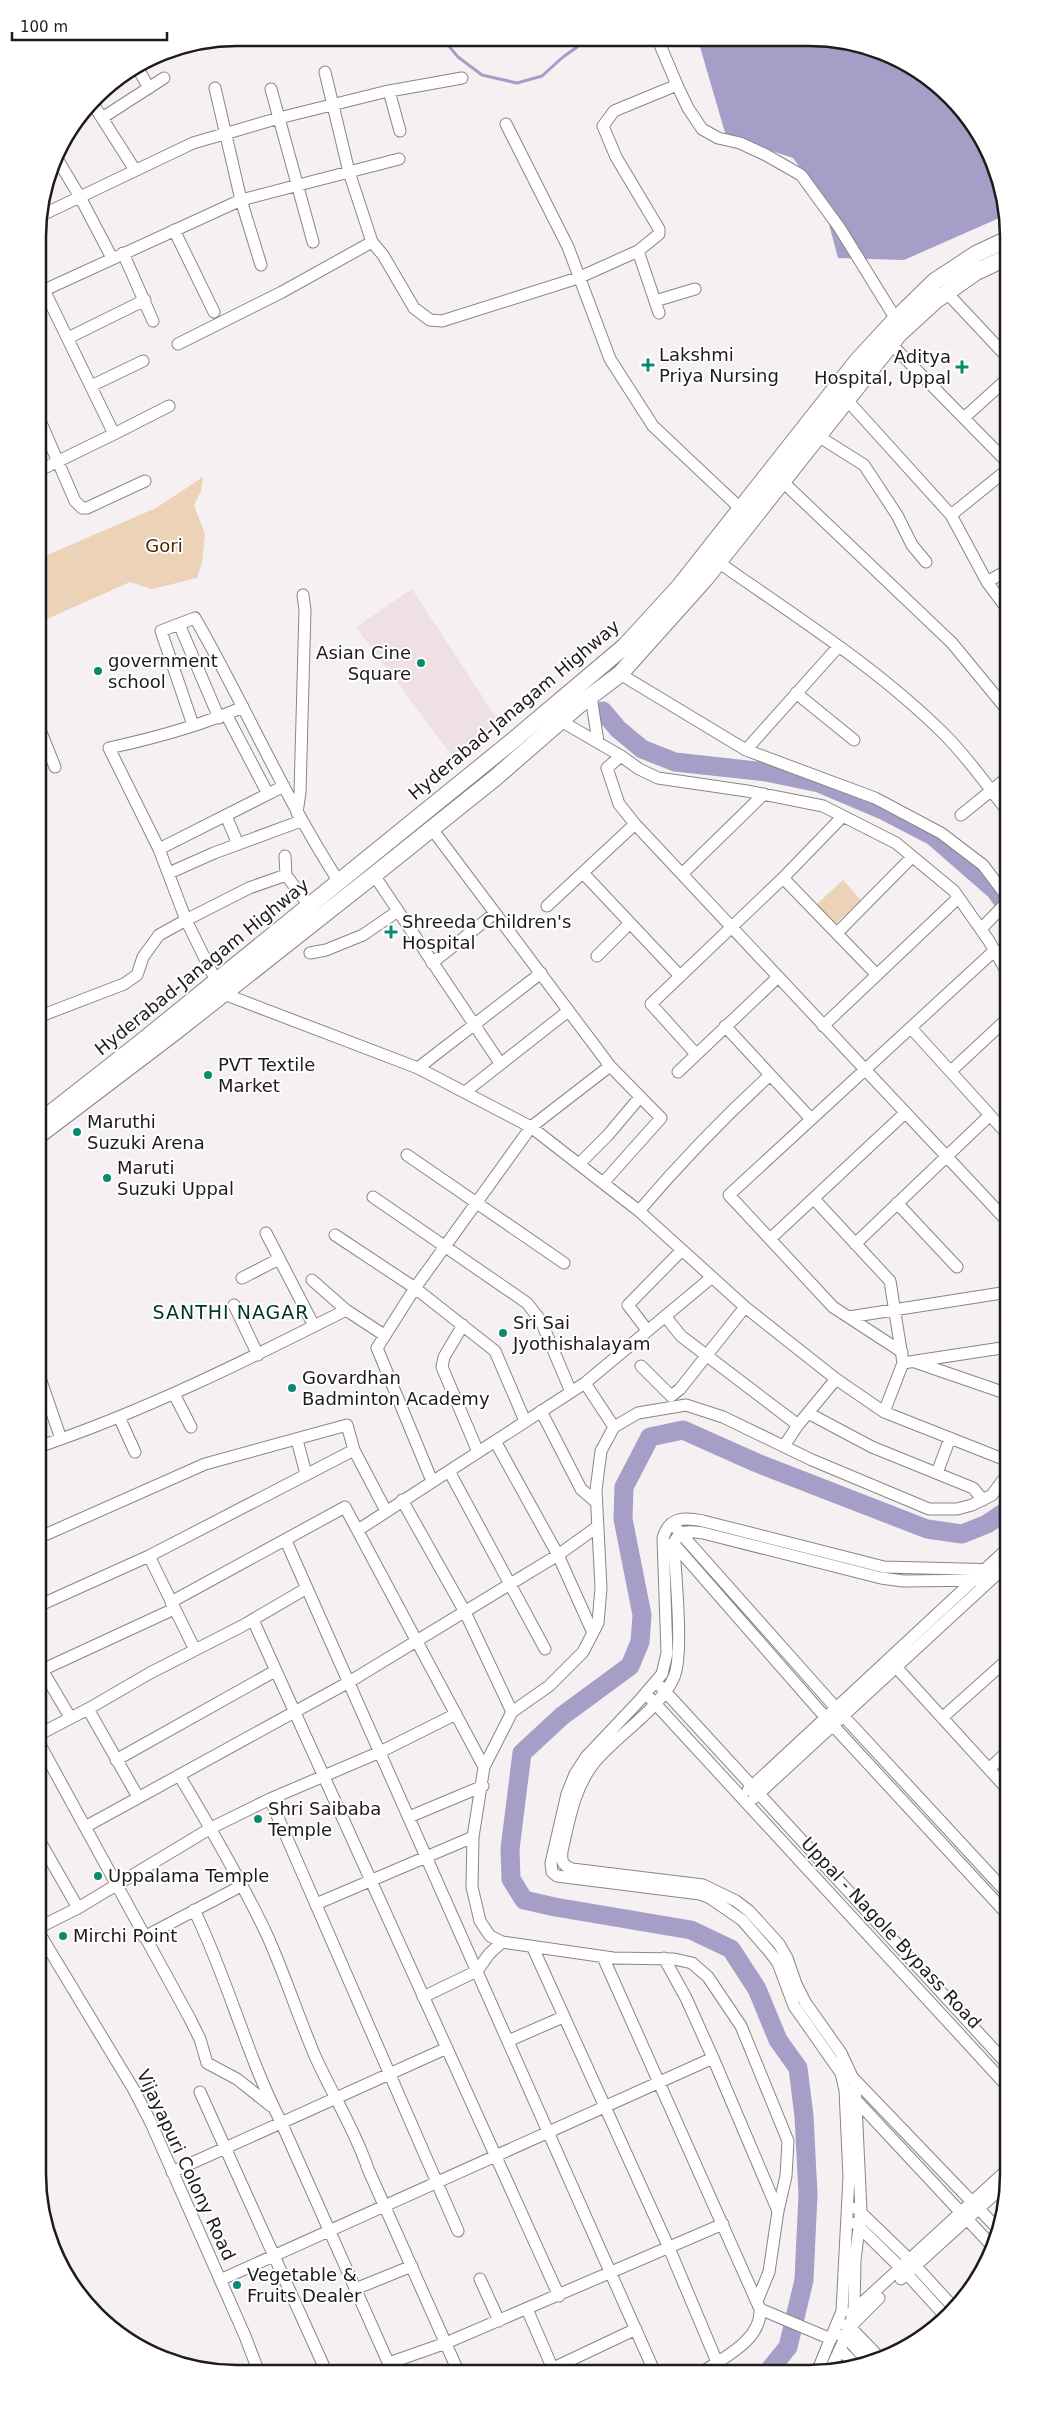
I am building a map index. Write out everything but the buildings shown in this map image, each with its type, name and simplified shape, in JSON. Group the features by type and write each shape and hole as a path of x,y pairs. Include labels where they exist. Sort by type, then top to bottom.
{"highway":[{"name":"Hyderabad-Janagam Highway","path":"46,1117 374,875 620,674 675,615 718,562 891,344 900,325 935,281 976,254 1000,243"},
{"name":"Hyderabad-Janagam Highway","path":"46,1129 220,987 309,906 510,743 625,646 680,587 858,360 900,325 976,272 1000,261"}],"street":[{"path":"661,46 688,108 702,129 718,138 740,143 766,155 801,175 839,227 900,325"},
{"path":"324,72 349,172 372,242 383,255 414,308 430,320 437,321 456,318 578,278 638,251 652,241 659,234 659,229 616,157 603,126 614,111 677,85"},
{"path":"140,73 149,88"},
{"path":"102,118 164,78"},
{"path":"48,212 193,142 279,118 389,91 462,78"},
{"path":"216,88 241,200 261,265"},
{"path":"271,89 312,242"},
{"path":"389,91 400,131"},
{"path":"96,109 135,170"},
{"path":"506,124 559,227 610,359 653,426 740,509"},
{"path":"46,290 241,200 399,159"},
{"path":"61,165 80,196 112,258"},
{"path":"174,230 214,312"},
{"path":"178,344 282,292 372,242"},
{"path":"638,251 659,313"},
{"path":"123,253 153,321"},
{"path":"655,301 695,289"},
{"path":"947,293 1000,349"},
{"path":"68,338 144,300"},
{"path":"46,301 68,338 114,434"},
{"path":"891,344 1000,454"},
{"path":"90,386 143,361"},
{"path":"965,417 1000,385"},
{"path":"847,400 951,515 987,582 1000,599"},
{"path":"46,467 169,406"},
{"path":"46,434 75,501 82,508 87,508 145,481"},
{"path":"818,436 864,465 897,515 912,545 926,562"},
{"path":"951,515 1000,475"},
{"path":"782,481 952,643 1000,701"},
{"path":"718,562 838,647 895,691 946,736 1000,802"},
{"path":"987,582 1000,575"},
{"path":"299,818 304,626 302,595"},
{"path":"193,725 161,631 195,618 243,707 299,818 339,882"},
{"path":"179,624 223,716 268,794"},
{"path":"746,750 838,647"},
{"path":"620,674 746,750 874,798 941,834 983,865 1000,889"},
{"path":"796,693 854,740"},
{"path":"591,696 598,742"},
{"path":"243,707 223,716 158,737 109,748 159,849 186,920 220,987 418,1068 531,1128 639,1210 711,1278 836,1379 884,1412 1000,1458"},
{"path":"561,721 621,756 639,769 658,778 764,794 823,806 896,843 954,891 1000,959"},
{"path":"46,745 55,767"},
{"path":"621,756 607,768 620,804 635,824 777,978 1000,1214"},
{"path":"961,815 1000,784"},
{"path":"159,849 284,786"},
{"path":"682,874 764,794"},
{"path":"226,816 238,844"},
{"path":"696,1054 651,1004 783,878 843,816"},
{"path":"169,873 299,818"},
{"path":"548,906 635,824"},
{"path":"432,829 453,863 495,913 541,973 567,1012 610,1066 661,1118 603,1183"},
{"path":"285,856 286,875 309,906"},
{"path":"837,933 912,857"},
{"path":"583,872 680,976"},
{"path":"46,1014 124,984 137,975 143,957 159,935 249,888 286,875"},
{"path":"374,875 500,1063"},
{"path":"783,878 877,975"},
{"path":"823,1026 958,898"},
{"path":"310,953 326,950 364,935 395,904"},
{"path":"981,929 1000,909"},
{"path":"432,962 495,913"},
{"path":"597,956 630,923"},
{"path":"995,950 729,1195 833,1307 906,1359 1000,1391"},
{"path":"418,1068 541,973"},
{"path":"678,1072 777,978"},
{"path":"465,1092 567,1012"},
{"path":"951,1071 1000,1025"},
{"path":"725,1026 811,1119"},
{"path":"911,1028 1000,1126"},
{"path":"432,1482 377,1348 415,1288 531,1128 610,1066"},
{"path":"639,1210 680,1162 724,1117 770,1076"},
{"path":"579,1164 608,1135 640,1097"},
{"path":"770,1239 905,1113"},
{"path":"855,1244 990,1115"},
{"path":"407,1155 564,1263"},
{"path":"373,1197 527,1302 541,1321 571,1392"},
{"path":"814,1199 890,1281 906,1359 884,1412"},
{"path":"897,1203 957,1267"},
{"path":"266,1233 314,1326"},
{"path":"335,1235 415,1288 495,1351 524,1422"},
{"path":"647,1330 628,1305 682,1250"},
{"path":"242,1278 279,1259"},
{"path":"358,1530 386,1510 585,1383 711,1278"},
{"path":"312,1280 346,1310 384,1335"},
{"path":"849,1317 1000,1293"},
{"path":"234,1305 258,1354"},
{"path":"745,1307 680,1389 671,1396 614,1427 601,1451 596,1490 601,1588 598,1623 583,1652 549,1686 512,1712 484,1768 483,1786 472,1837 472,1886 480,1921 490,1936 502,1942 603,1957 664,1958 692,1963 708,1977 741,2026 788,2141 786,2176 778,2210 769,2272 758,2305"},
{"path":"46,1445 174,1394 346,1310"},
{"path":"665,1316 681,1336 798,1425"},
{"path":"462,1326 444,1357 442,1367 478,1452"},
{"path":"906,1359 1000,1348"},
{"path":"641,1366 671,1396"},
{"path":"784,1446 798,1425 836,1379"},
{"path":"585,1383 614,1427"},
{"path":"174,1394 191,1428"},
{"path":"46,1395 61,1439"},
{"path":"668,1408 671,1396"},
{"path":"638,1413 686,1405 723,1417 784,1446 929,1509 957,1509 992,1495 1000,1484"},
{"path":"541,1411 581,1489 596,1502"},
{"path":"808,1413 872,1447 973,1488 982,1500"},
{"path":"119,1417 136,1452"},
{"path":"46,1534 205,1464 347,1425 354,1450 386,1510"},
{"path":"936,1473 950,1438"},
{"path":"297,1440 306,1474"},
{"path":"495,1441 558,1555 593,1633"},
{"path":"46,1602 149,1556 354,1450"},
{"path":"448,1470 545,1649"},
{"path":"402,1500 465,1612 512,1712"},
{"path":"46,1664 173,1606 346,1507 484,1768"},
{"path":"820,2364 836,2328 847,2219 845,2090 841,2073 794,2006 778,1963 750,1927 728,1909 700,1894 567,1879 557,1876 552,1872 551,1863 566,1794 575,1774 586,1757 662,1674 667,1653 664,1535 665,1529 671,1523 685,1518 703,1521 884,1567 983,1570 1000,1568"},
{"path":"671,1523 1000,1885"},
{"path":"85,1826 349,1682 558,1555 598,1527"},
{"path":"990,1580 903,1581 881,1578 703,1533 690,1531 680,1534 674,1544 677,1659 674,1676 666,1691 595,1762 584,1778 575,1799 561,1860 564,1865 572,1869 703,1884 729,1897 750,1911 779,1944 787,1958 796,1984 805,2002 841,2053 854,2079 993,2224"},
{"path":"664,1535 674,1544 829,1721 1000,1906"},
{"path":"286,1541 653,2365"},
{"path":"894,1662 973,1580 1000,1555"},
{"path":"149,1556 196,1650"},
{"path":"744,1800 894,1662 1000,1571"},
{"path":"46,1730 88,1710 150,1673 252,1620 307,1588"},
{"path":"252,1620 559,2296"},
{"path":"894,1662 1000,1781"},
{"path":"942,1718 1000,1666"},
{"path":"116,1760 276,1671"},
{"path":"46,1677 70,1717"},
{"name":"Uppal - Nagole Bypass Road","path":"656,1681 1000,2056"},
{"name":"Uppal - Nagole Bypass Road","path":"646,1693 1000,2078"},
{"path":"88,1710 138,1797"},
{"path":"46,1926 211,1828 270,1798 380,1752 456,1714"},
{"path":"46,1755 144,1938 189,2017 200,2039 207,2063 237,2079 274,2108"},
{"path":"989,1769 1000,1759"},
{"path":"179,1775 211,1828 267,1935 335,2099 359,2142 368,2169 455,2365"},
{"path":"409,1817 483,1786"},
{"path":"270,1798 458,2231"},
{"path":"316,1904 427,1858 472,1837"},
{"path":"46,1860 78,1908"},
{"path":"144,1938 241,1886"},
{"path":"194,1910 215,1952 266,2093 281,2122 389,2365"},
{"path":"423,1997 477,1971 489,1954 502,1942"},
{"name":"Vijayapuri Colony Road","path":"46,1943 134,2090 220,2280 256,2365"},
{"path":"533,1948 669,2248 717,2362"},
{"path":"603,1957 758,2305 761,2319 755,2333 713,2365"},
{"path":"664,1958 686,1998 778,2210"},
{"path":"508,2041 563,2017"},
{"path":"172,2172 447,2048"},
{"path":"220,2280 385,2204 496,2157 603,2106 713,2058"},
{"path":"841,2073 854,2079"},
{"path":"834,2363 848,2332 854,2312 861,2211 854,2079"},
{"path":"845,2090 987,2241"},
{"path":"200,2092 324,2365"},
{"path":"836,2328 909,2267 964,2217 1000,2178"},
{"path":"976,2205 999,2189"},
{"path":"848,2203 861,2211 909,2267 942,2311"},
{"path":"847,2219 859,2226 909,2267 949,2303"},
{"path":"395,2365 527,2310 723,2224"},
{"path":"356,2289 412,2266"},
{"path":"848,2332 909,2267"},
{"path":"480,2279 499,2321"},
{"path":"758,2305 805,2329 836,2328 848,2332 874,2353"},
{"path":"527,2310 547,2365"},
{"path":"560,2365 636,2329"},
{"path":"848,2332 865,2356"},
{"path":"840,2349 850,2360"}],"shaded area":[{"path":"700,46 809,46 834,48 870,56 915,78 944,102 968,131 990,176 999,218 904,260 838,258 822,198 793,158 726,136"},
{"path":"412,589 501,725 455,760 356,627"}],"green space":[{"name":"Gori","path":"203,477 201,491 194,505 205,534 202,562 197,578 152,589 130,582 46,619 46,556 156,508"},
{"path":"843,880 861,900 835,924 816,905"}],"waterway":[{"path":"449,46 458,57 482,75 517,83 542,76 579,46"},
{"path":"603,711 618,729 642,749 675,762 766,772 819,783 885,811 933,836 995,890 1000,897"},
{"path":"773,2365 788,2347 804,2280 808,2194 804,2116 798,2068 778,2040 757,1989 731,1949 691,1930 524,1900 511,1879 510,1849 522,1753 562,1716 630,1666 640,1642 642,1615 623,1519 624,1487 650,1437 683,1430 757,1463 927,1529 962,1534 987,1524 1000,1515"}],"place":[{"name":"Lakshmi Priya Nursing","path":"648,365"},
{"name":"Aditya Hospital, Uppal","path":"962,367"},
{"name":"Asian Cine Square","path":"421,663"},
{"name":"government school","path":"98,671"},
{"name":"Shreeda Children's Hospital","path":"391,932"},
{"name":"PVT Textile Market","path":"208,1075"},
{"name":"Maruthi Suzuki Arena","path":"77,1132"},
{"name":"Maruti Suzuki Uppal","path":"107,1178"},
{"name":"Sri Sai Jyothishalayam","path":"503,1333"},
{"name":"Govardhan Badminton Academy","path":"292,1388"},
{"name":"Shri Saibaba Temple","path":"258,1819"},
{"name":"Uppalama Temple","path":"98,1876"},
{"name":"Mirchi Point","path":"63,1936"},
{"name":"Vegetable & Fruits Dealer","path":"237,2285"}],"district":[{"name":"SANTHI NAGAR","path":"231,1312"}]}
